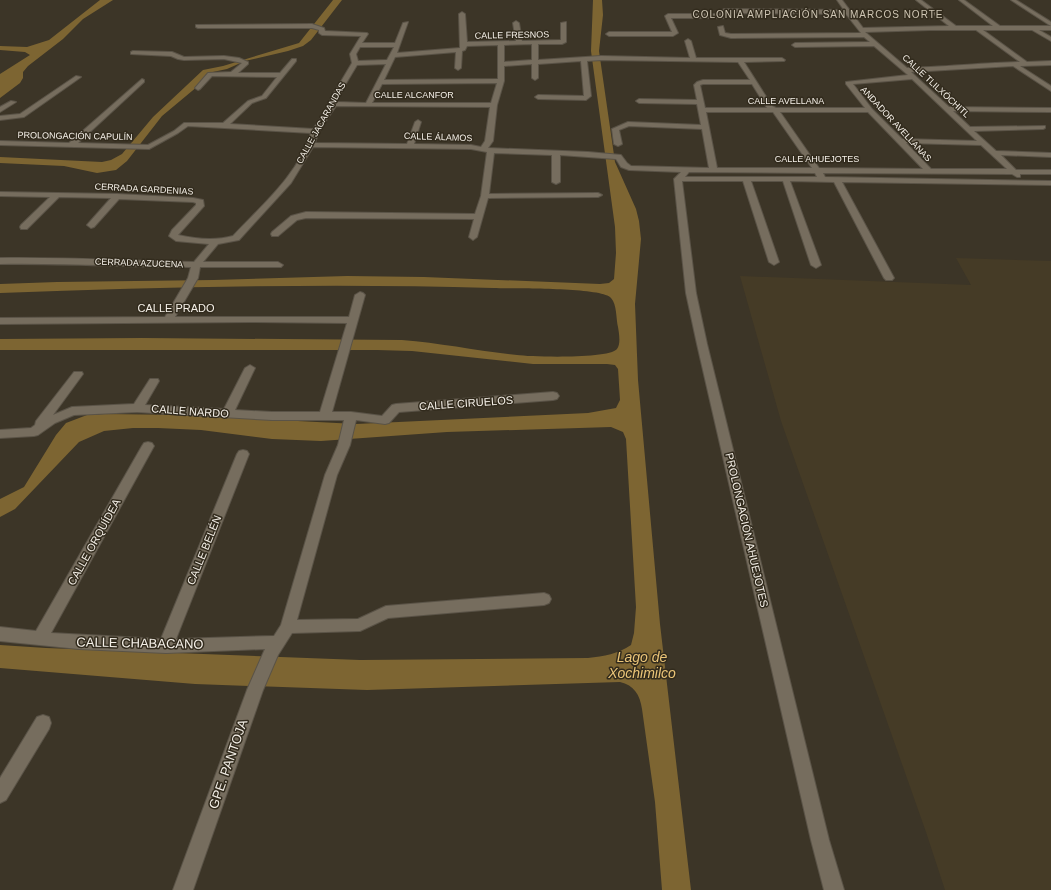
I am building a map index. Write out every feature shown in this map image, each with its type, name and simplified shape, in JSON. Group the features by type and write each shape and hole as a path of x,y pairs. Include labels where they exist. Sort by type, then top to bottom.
{"street":[{"name":"CALLE TLILXÓCHITL","path":"842,0 847,12 863,33 906,70 1025,183"},
{"path":"918,0 955,28"},
{"path":"961,0 999,28"},
{"path":"1013,0 1051,24"},
{"path":"609,34 675,34 664,9"},
{"path":"668,16 724,16 722,12 724,11 847,12"},
{"path":"462,14 464,44"},
{"path":"516,23 519,43"},
{"name":"CALLE FRESNOS","path":"458,50 462,49 464,44 562,42 564,41 564,23"},
{"path":"368,105 381,82 406,24"},
{"path":"198,26 312,26 322,29 322,33 364,33 365,36 360,45 397,46"},
{"path":"721,26 722,34 731,36 863,33 955,28 1051,28"},
{"path":"977,28 1026,64"},
{"path":"1033,28 1051,39"},
{"path":"688,41 694,60"},
{"path":"473,237 483,200 487,150 490,141 494,105 501,81 501,43"},
{"path":"535,43 535,78"},
{"path":"795,45 875,44"},
{"name":"CALLE JACARANDAS","path":"215,242 226,242 236,238 288,181 311,145 315,130 334,104 333,100 355,62 353,54 360,45"},
{"path":"393,55 458,50 458,68"},
{"path":"133,53 172,54 174,57 183,59 208,56 240,59 246,63 233,74"},
{"path":"502,64 601,58 782,60"},
{"path":"538,97 582,98 588,96 586,59"},
{"path":"225,125 250,102 264,97 280,75 294,60"},
{"path":"740,60 770,107 775,110 823,179"},
{"path":"355,62 390,62"},
{"path":"906,70 957,68 976,65 1051,63"},
{"path":"1014,64 1051,89"},
{"path":"198,88 210,74 280,75"},
{"name":"ANDADOR AVELLANAS","path":"912,76 848,83 870,110 928,170"},
{"path":"0,118 22,116 78,77"},
{"path":"71,145 142,81"},
{"path":"381,82 501,81"},
{"path":"713,169 697,85 699,83 754,82"},
{"path":"639,101 700,102"},
{"path":"0,110 13,102"},
{"name":"CALLE ALCANFOR","path":"334,104 494,105"},
{"path":"948,109 1051,110"},
{"name":"CALLE AVELLANA","path":"702,110 870,110"},
{"path":"186,124 204,118 235,117"},
{"path":"410,146 418,122"},
{"path":"186,124 315,130"},
{"name":"PROLONGACIÓN CAPULÍN","path":"0,143 149,147 166,138 186,124"},
{"path":"618,144 615,129 628,124 705,127"},
{"path":"968,129 1043,127"},
{"path":"901,141 984,143"},
{"name":"CALLE ÁLAMOS","path":"311,145 471,147 487,150 588,154"},
{"path":"556,153 556,182"},
{"path":"994,153 1051,155"},
{"name":"CALLE AHUEJOTES","path":"588,154 618,157 624,165 629,168 746,179 1025,183 1051,182"},
{"name":"CALLE AHUEJOTES","path":"682,174 713,169 1051,172"},
{"name":"PROLONGACIÓN AHUEJOTES","path":"682,174 691,293 834,890"},
{"path":"746,179 774,262"},
{"path":"786,180 816,265"},
{"path":"837,180 889,278"},
{"name":"CERRADA GARDENIAS","path":"0,194 117,196 193,200 200,202 200,206 173,236 176,238 215,242"},
{"path":"483,200 598,195"},
{"path":"24,227 56,196"},
{"path":"91,225 117,196"},
{"path":"275,234 294,218 306,215 478,217"},
{"path":"168,320 193,278 196,265 215,242"},
{"name":"CERRADA AZUCENA","path":"0,261 59,260 136,264 278,265"},
{"path":"325,416 341,355 360,295"},
{"name":"CALLE PRADO","path":"0,321 352,320"},
{"path":"227,414 250,368"},
{"path":"0,434 34,432 78,374"},
{"path":"137,408 154,380"},
{"name":"CALLE CIRUELOS","path":"385,420 396,408 553,396"},
{"name":"CALLE NARDO","path":"34,432 51,420 72,411 137,408 188,410 227,414 325,416 385,420"},
{"name":"GPE. PANTOJA","path":"183,890 254,690 288,627 331,475 344,445 351,418"},
{"name":"CALLE ORQUÍDEA","path":"40,638 148,446"},
{"name":"CALLE BELÉN","path":"166,646 243,454"},
{"path":"288,627 360,625 386,612 544,598"},
{"name":"CALLE CHABACANO","path":"0,634 166,646 276,647"},
{"path":"0,794 43,722"}],"shaded area":[{"path":"956,258 1051,261 1051,890 945,890 926,832 781,421 740,276 971,285"}],"water":[{"path":"100,0 113,0 83,19 63,39 28,66 23,72 23,78 20,83 0,98 0,74 30,55 25,52 0,50 0,46 27,47 49,40"},
{"path":"333,0 342,0 311,40 303,46 245,61 227,69 208,73 198,86 162,116 127,161 116,170 97,173 64,166 0,163 0,157 102,162 111,160 122,154 153,117 203,70 223,66 299,43"},
{"name":"Lago de Xochimilco","path":"593,0 602,0 603,15 599,51 615,162 636,209 641,239 635,304 638,380 660,624 691,890 662,890 655,802 642,709 640,699 636,691 625,683 367,690 195,684 0,668 0,645 360,660 588,658 616,653 631,645 634,633 636,607 626,439 623,432 611,427 447,432 321,441 272,439 201,430 158,428 133,428 104,431 79,442 15,509 0,517 0,499 24,487 56,435 66,423 87,415 185,415 356,424 588,413 616,408 620,400 618,369 615,365 607,364 533,364 412,351 377,350 0,350 0,339 142,338 402,340 525,356 586,356 611,352 617,349 619,344 619,335 615,308 611,298 604,294 575,290 308,286 185,287 0,293 0,284 347,276 424,277 600,284 609,283 614,279 616,253 615,227 591,51"}],"district":[{"name":"COLONIA AMPLIACIÓN SAN MARCOS NORTE","path":"818,14"}]}
